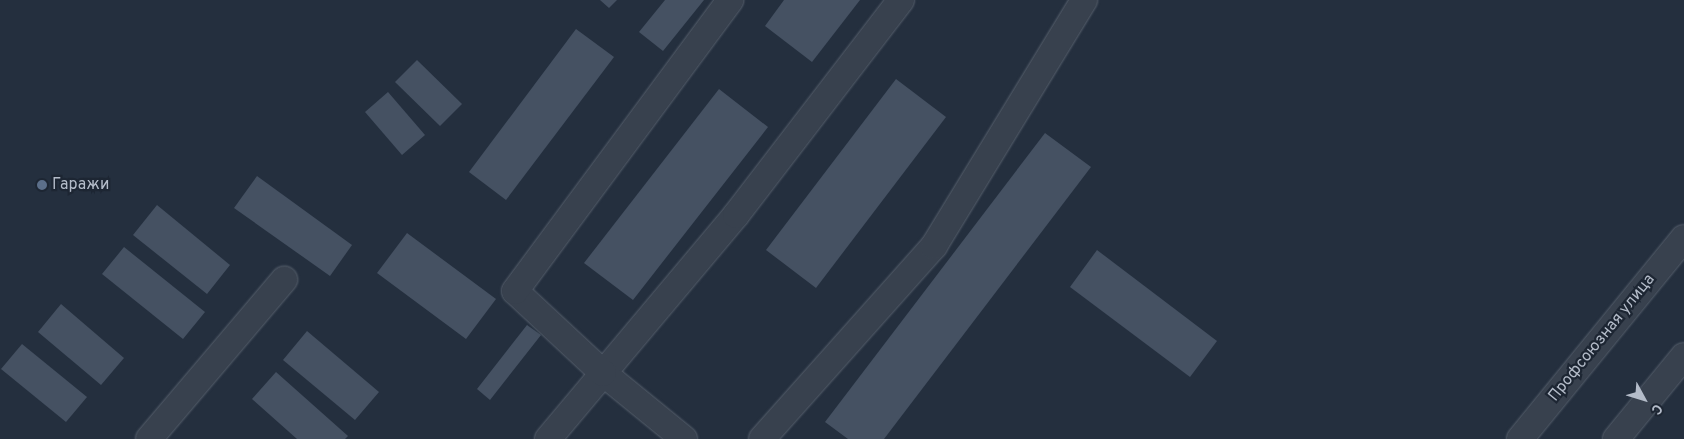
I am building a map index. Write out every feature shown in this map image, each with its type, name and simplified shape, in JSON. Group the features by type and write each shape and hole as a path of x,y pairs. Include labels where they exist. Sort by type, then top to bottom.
{"street":[{"path":"684,439 603,373 515,291 730,0"},
{"path":"548,439 736,215 901,0"},
{"path":"762,439 934,246 1084,0"},
{"name":"Профсоюзная улица","path":"1520,439 1684,238"},
{"path":"149,439 284,280"},
{"path":"1616,439 1684,356"}],"building":[{"path":"600,0 617,0 609,8"},
{"path":"665,0 704,0 663,51 639,32"},
{"path":"784,0 860,0 812,62 765,26"},
{"path":"576,29 614,57 506,200 469,172"},
{"path":"417,60 462,104 440,126 395,82"},
{"path":"896,79 946,117 816,288 766,250"},
{"path":"719,89 768,127 633,300 584,263"},
{"path":"388,92 425,135 402,155 365,112"},
{"path":"1045,133 1091,167 884,439 848,439 825,422"},
{"path":"257,176 352,245 330,276 234,208"},
{"path":"157,205 230,265 207,294 133,235"},
{"path":"407,233 496,299 466,339 377,273"},
{"path":"124,247 205,312 183,339 102,274"},
{"path":"1097,250 1217,341 1190,377 1070,287"},
{"path":"61,304 124,358 101,385 38,332"},
{"path":"527,325 541,335 490,400 477,389"},
{"path":"307,331 379,392 355,420 283,360"},
{"path":"22,344 87,397 66,422 1,369"},
{"path":"276,372 348,436 345,439 297,439 252,399"}],"place":[{"name":"Гаражи","path":"42,185"}]}
